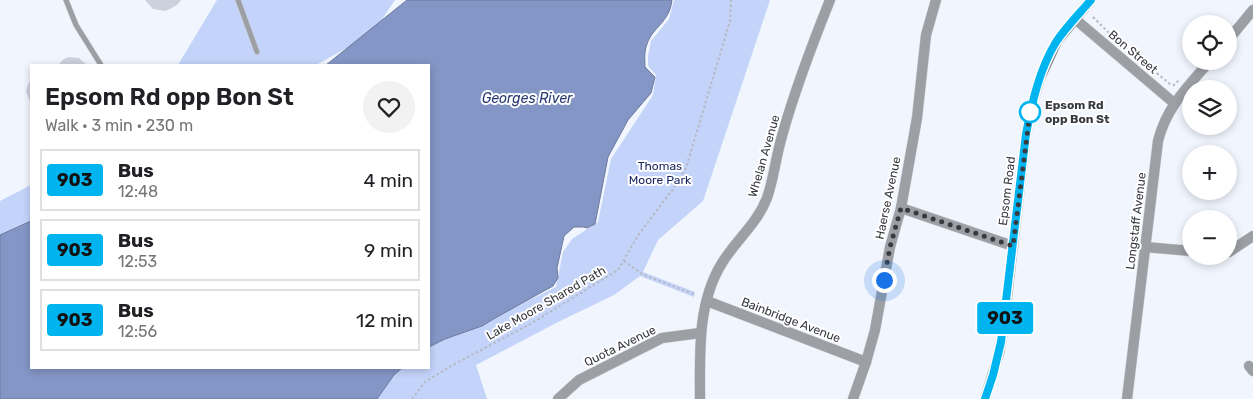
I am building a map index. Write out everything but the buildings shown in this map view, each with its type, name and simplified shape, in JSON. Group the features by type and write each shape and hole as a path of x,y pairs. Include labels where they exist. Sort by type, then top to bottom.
{"street":[{"name":"Whelan Avenue","path":"700,399 700,333 707,301 717,271 732,248 758,217 767,198 795,93 811,46 830,0"},
{"name":"Haerse Avenue","path":"852,399 866,362 875,330 890,247 901,208 917,118 926,35 936,0"},
{"name":"Epsom Road","path":"985,399 999,354 1026,134 1033,101 1040,78 1060,36 1091,0"},
{"path":"1237,29 1253,10"},
{"name":"Bon Street","path":"1075,19 1174,103"},
{"name":"Longstaff Avenue","path":"1127,399 1161,127 1174,103 1202,70"},
{"path":"901,208 1013,246"},
{"path":"1237,247 1253,236"},
{"path":"1145,247 1182,250"},
{"name":"Bainbridge Avenue","path":"707,301 866,362"},
{"name":"Quota Avenue","path":"558,399 579,380 662,338 700,333"}],"lane":[{"path":"66,0 76,25 100,64"},
{"path":"238,0 257,52"}],"path":[{"name":"Lake Moore Shared Path","path":"412,399 425,382 532,323 618,270 639,234 673,189 686,168 730,21 731,0"},
{"name":"Bon Street","path":"1093,17 1115,39 1170,84 1174,85 1180,79"},
{"path":"624,261 642,274 696,295"}],"green space":[{"path":"217,0 395,0 372,34 318,64 179,64"},
{"name":"Thomas Moore Park","path":"674,0 770,0 703,201 658,240 643,272 695,292 694,297 640,276 614,295 476,365 487,399 377,399 394,375 401,369 430,369 430,346 465,332 556,287 563,252 572,239 598,222 611,159 653,95 656,75 648,66 651,41 669,19"},
{"path":"30,186 30,221 0,235 0,201"}],"water":[{"name":"Georges River","path":"407,0 672,0 668,14 648,40 645,50 645,67 655,77 651,93 628,120 608,157 595,224 587,228 574,227 564,236 557,268 558,278 553,286 482,326 430,346 430,64 327,64"},
{"path":"30,221 30,369 401,369 394,375 377,399 0,399 0,235"}],"bus line":[{"name":"903","path":"985,399 1001,342 1026,134 1033,101 1048,57 1057,41 1091,0"}],"place":[{"name":"Epsom Rd opp Bon St","path":"1030,112"}],"route":[{"path":"884,280 890,247 901,208 1013,246 1030,112"}]}
